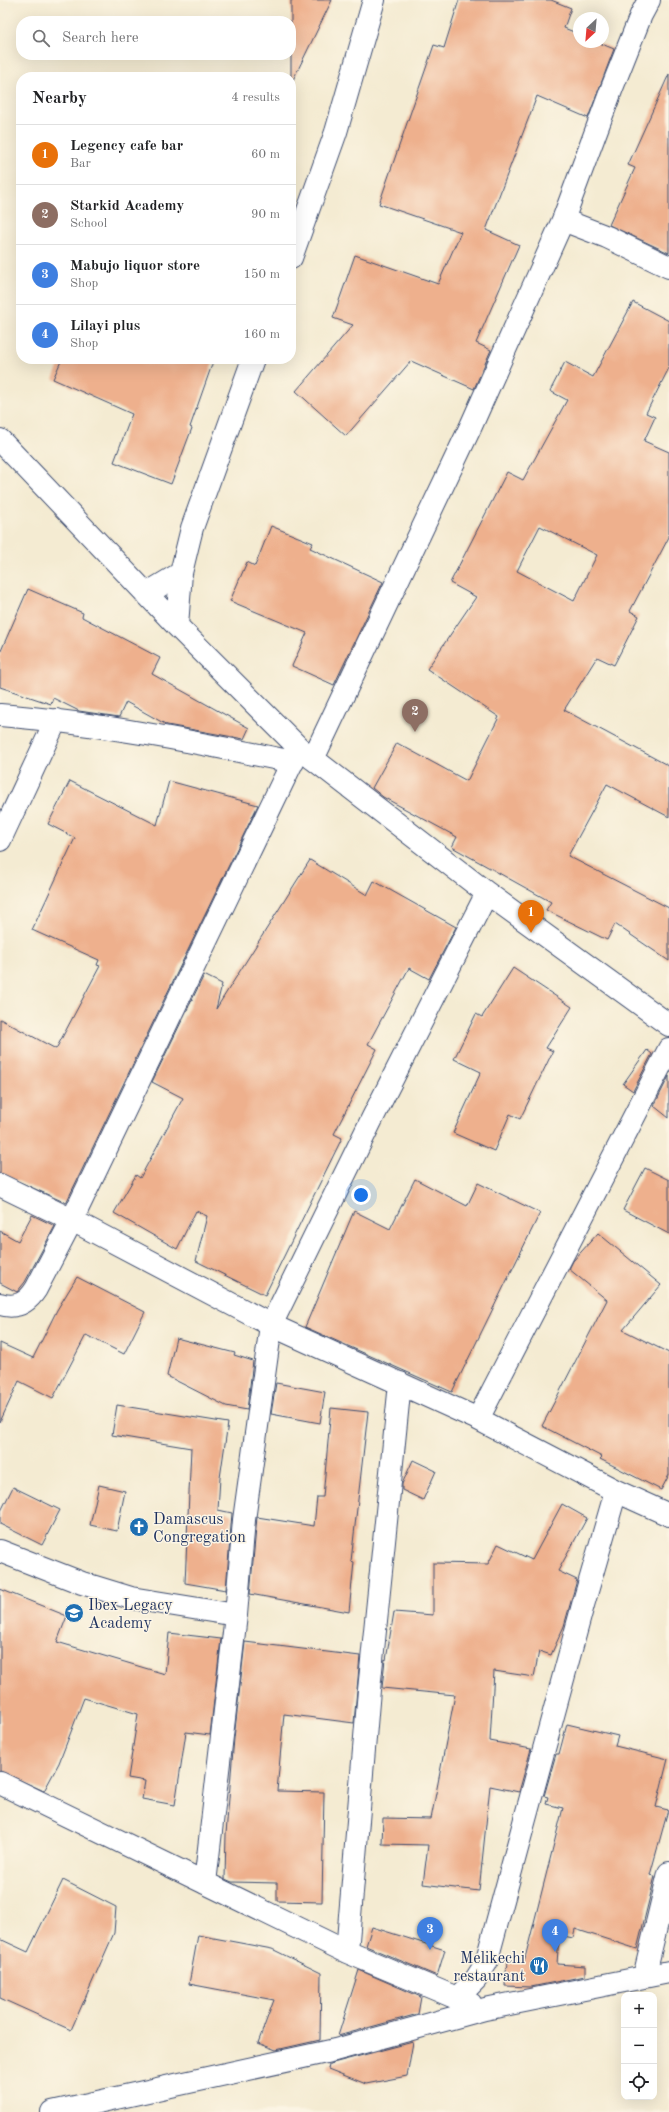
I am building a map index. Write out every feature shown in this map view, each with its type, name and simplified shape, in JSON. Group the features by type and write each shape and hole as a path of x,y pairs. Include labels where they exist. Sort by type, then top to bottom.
{"street":[{"path":"296,244 336,132 374,0"},
{"path":"0,1304 16,1306 28,1300 36,1289 72,1220 302,756 467,434 563,220 612,88 641,15 649,0"},
{"path":"563,220 607,238 669,267"},
{"path":"177,626 181,573 192,528 251,364"},
{"path":"0,440 302,756 669,1025"},
{"path":"146,594 181,573"},
{"path":"0,715 56,720 230,749 302,756"},
{"path":"0,840 56,720"},
{"path":"205,1883 236,1615 244,1520 271,1325 370,1124 487,893"},
{"path":"478,1418 669,1049"},
{"path":"0,1185 72,1220 271,1325 478,1418 616,1491 669,1515"},
{"path":"347,1952 369,1690 400,1383"},
{"path":"457,1998 476,1979 486,1963 583,1605 616,1491"},
{"path":"0,1551 82,1583 131,1598 236,1615"},
{"path":"0,1783 347,1952 484,2009"},
{"path":"644,1977 669,1873"},
{"path":"52,2112 335,2050 484,2009 669,1972"}],"building":[{"path":"291,0 332,0 296,74 296,72 291,72 291,60 296,60 296,16 291,16"},
{"path":"459,0 551,0 571,8 564,28 573,32 573,48 609,47 614,49 588,118 537,96 486,230 519,245 476,343 491,350 474,389 411,361 346,436 296,391 353,325 333,318 355,255 438,284 461,232 379,204 434,45 444,48"},
{"path":"669,74 669,253 609,225 635,168 628,165"},
{"path":"633,302 669,321 669,368 646,413 655,417 644,441 669,452 669,537 630,611 639,616 614,665 597,657 564,710 669,766 669,817 607,784 568,856 669,908 669,961 615,924 607,940 546,910 551,902 452,847 457,837 383,797 372,788 397,743 467,781 499,717 427,669 476,597 450,583 507,472 523,480 567,400 550,391 565,362 593,377","holes":["540,526 597,555 574,601 517,571"]},
{"path":"60,364 212,364 190,427 192,428 171,484 114,462 132,414 53,379"},
{"path":"271,526 313,543 310,548 383,582 334,685 292,666 307,633 230,601 247,562 255,566"},
{"path":"28,589 83,613 82,617 160,658 152,674 249,728 244,739 167,725 126,702 119,717 79,711 53,698 51,704 0,687 0,653"},
{"path":"70,781 157,825 169,781 258,805 66,1203 0,1173 0,1019 56,1049 100,966 97,965 99,960 32,930 75,838 48,824"},
{"path":"310,860 367,895 374,881 456,927 429,979 409,968 368,1044 377,1049 334,1134 342,1138 265,1295 196,1261 207,1216 196,1211 177,1249 114,1213 136,1175 140,1178 183,1098 152,1082 204,975 222,984 216,1009"},
{"path":"513,968 572,1007 546,1048 553,1051 520,1119 510,1114 494,1151 453,1133 481,1072 454,1059 476,1014 482,1017"},
{"path":"647,1050 652,1054 633,1091 623,1084"},
{"path":"669,1076 669,1118 654,1106"},
{"path":"645,1168 669,1180 669,1234 623,1210"},
{"path":"415,1179 467,1206 478,1183 540,1213 452,1392 305,1327 354,1211 390,1229"},
{"path":"32,1215 55,1226 25,1282 17,1292 0,1283 0,1231 18,1241"},
{"path":"598,1233 661,1285 623,1330 669,1353 669,1475 661,1490 600,1459 602,1457 542,1426 607,1300 569,1269 573,1261"},
{"path":"77,1277 145,1312 124,1354 86,1335 53,1398 19,1381 0,1422 0,1343 33,1358 57,1310"},
{"path":"176,1338 235,1353 234,1355 253,1361 247,1410 226,1406 167,1376"},
{"path":"276,1383 325,1392 320,1423 271,1414"},
{"path":"117,1405 228,1423 220,1478 218,1510 232,1513 226,1590 185,1583 191,1448 112,1435"},
{"path":"331,1408 368,1412 351,1561 354,1562 349,1612 250,1594 257,1517 314,1526 317,1497 323,1497"},
{"path":"413,1460 436,1471 423,1500 402,1490 402,1484"},
{"path":"99,1485 125,1491 117,1531 90,1525"},
{"path":"13,1487 60,1510 42,1545 0,1524 0,1513"},
{"path":"562,1504 587,1518 558,1571 577,1580 564,1626 551,1655 539,1651 534,1677 494,1671 490,1741 531,1749 519,1792 490,1786 479,1891 423,1884 428,1845 382,1844 383,1818 431,1819 455,1695 382,1688 385,1659 386,1660 394,1612 433,1615 433,1563 488,1564 498,1544 532,1560"},
{"path":"0,1589 67,1616 57,1642 165,1674 169,1633 221,1639 210,1735 186,1732 175,1805 142,1799 145,1781 128,1778 138,1714 84,1698 59,1763 44,1791 0,1771"},
{"path":"245,1642 360,1656 354,1723 284,1714 277,1791 324,1792 322,1902 277,1901 277,1883 232,1882 225,1879 226,1834 234,1738"},
{"path":"567,1724 618,1736 615,1746 668,1759 656,1807 668,1810 650,1875 655,1876 637,1949 575,1929 573,1938 559,1935 557,1964 585,1966 585,1976 531,1987 505,1986 507,1961 524,1962 563,1808 546,1804 548,1797 544,1796 556,1754 559,1754"},
{"path":"63,1880 116,1907 114,1933 71,2030 0,1998 0,1939 28,1952"},
{"path":"372,1927 445,1950 437,1976 366,1946"},
{"path":"198,1935 272,1949 321,1973 320,2040 276,2050 258,2043 274,2000 189,1984"},
{"path":"359,1970 421,1997 418,2014 338,2036"},
{"path":"413,2042 407,2076 366,2084 328,2069 329,2064"}],"place":[{"name":"Starkid Academy","path":"415,732"},
{"name":"Legency cafe bar","path":"531,933"},
{"name":"Damascus Congregation","path":"139,1527"},
{"name":"Ibex Legacy Academy","path":"74,1613"},
{"name":"Mabujo liquor store","path":"430,1950"},
{"name":"Lilayi plus","path":"555,1952"},
{"name":"Melikechi restaurant","path":"539,1966"}]}
